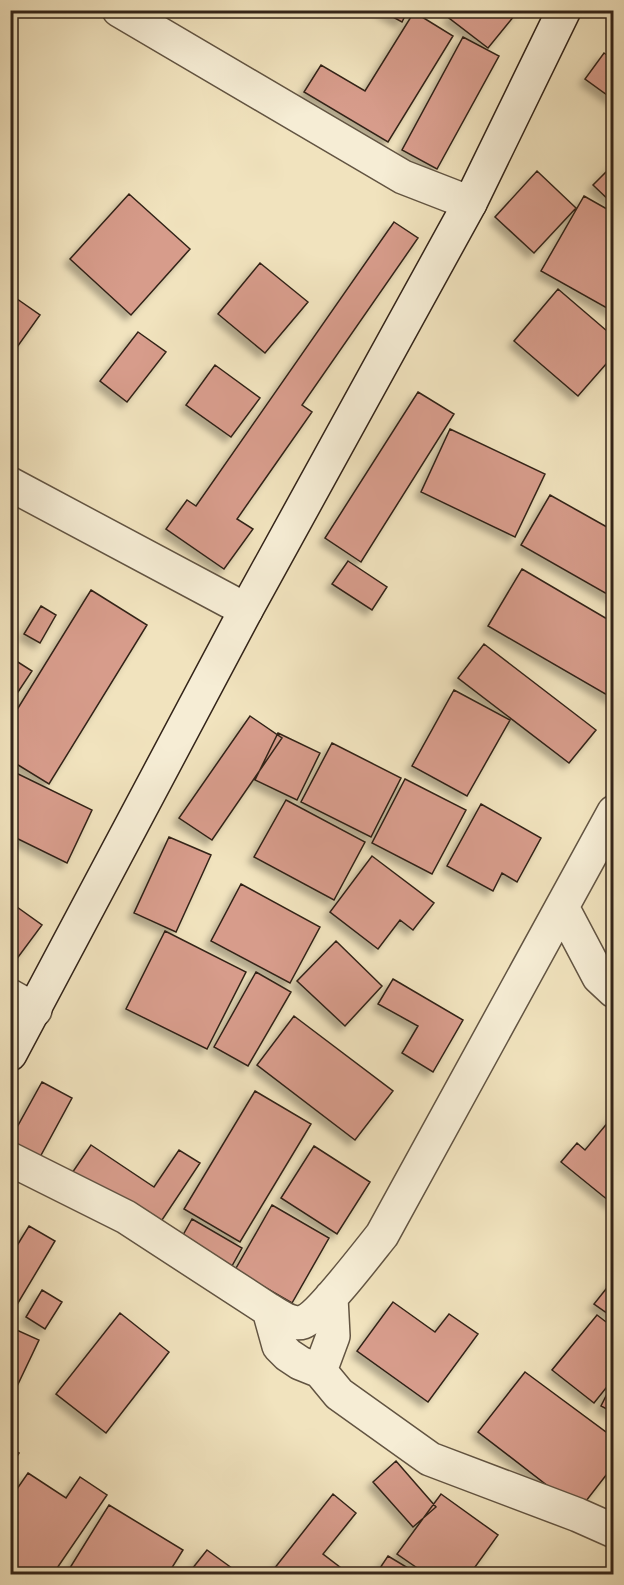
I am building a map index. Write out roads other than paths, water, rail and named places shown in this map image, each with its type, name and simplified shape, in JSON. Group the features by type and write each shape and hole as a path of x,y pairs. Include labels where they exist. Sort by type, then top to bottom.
{"street":[{"path":"119,10 403,177 470,203"},
{"path":"10,1054 23,1003 246,610 470,203 564,10"},
{"path":"10,484 246,610"},
{"path":"10,1159 126,1216 268,1310 292,1322 303,1323 331,1297 382,1235 614,812"},
{"path":"562,907 599,977 614,992"},
{"path":"320,1371 333,1336 331,1297"},
{"path":"268,1310 279,1346 288,1356 320,1371 339,1394 430,1458 614,1531"}]}
